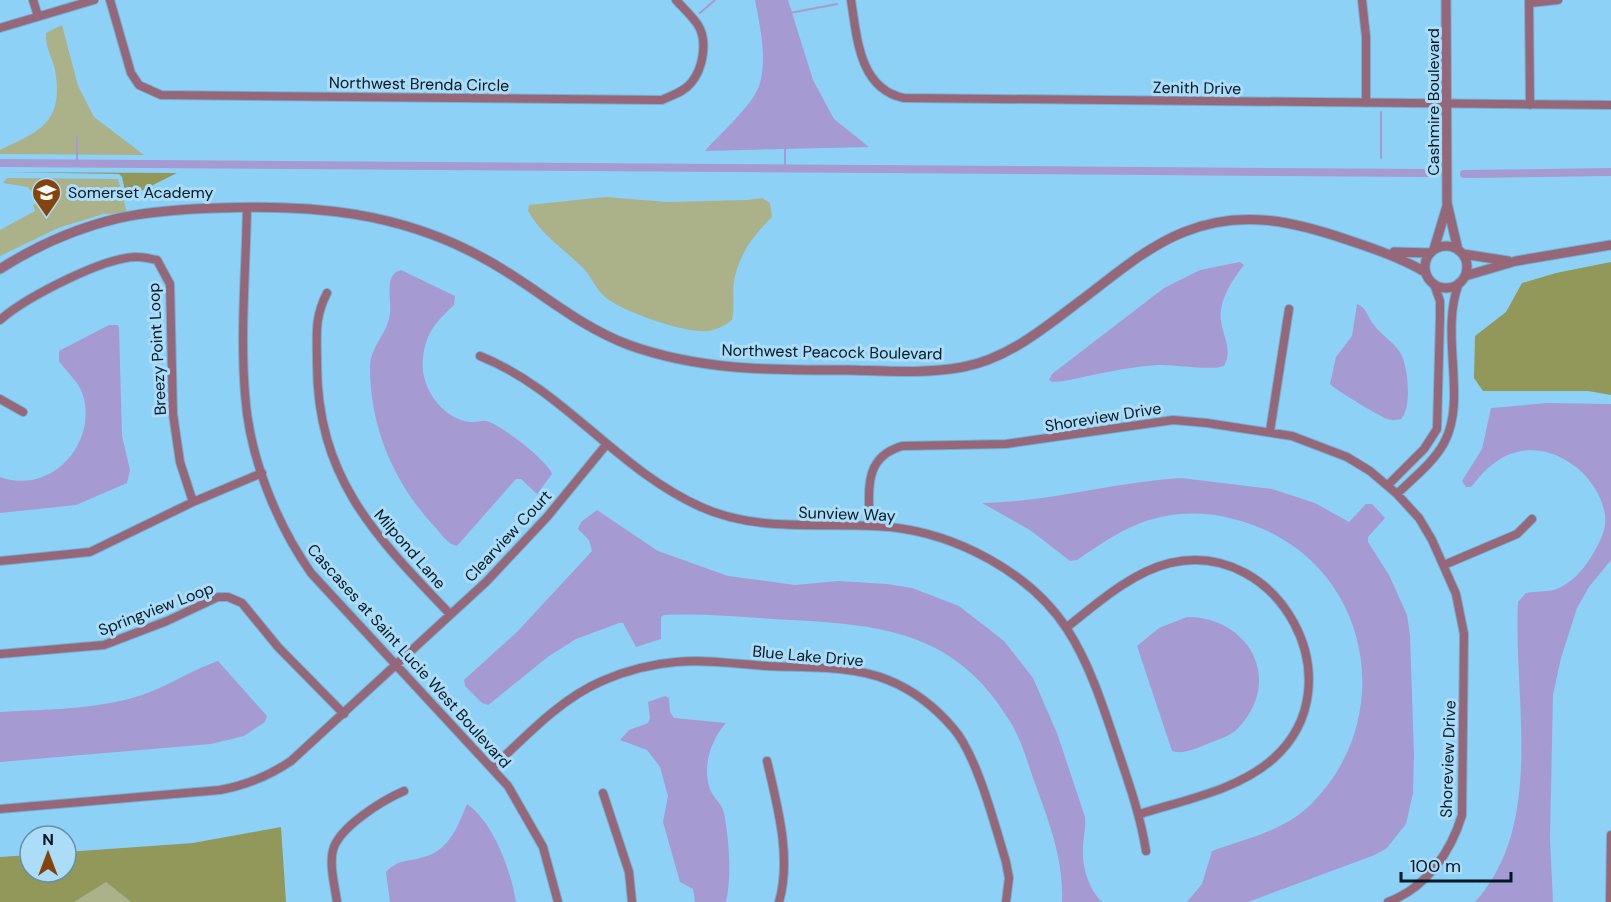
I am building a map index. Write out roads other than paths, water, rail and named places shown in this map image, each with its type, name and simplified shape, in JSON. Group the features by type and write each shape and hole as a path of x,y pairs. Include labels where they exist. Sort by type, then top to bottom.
{"street":[{"path":"33,0 38,16"},
{"path":"0,28 93,0"},
{"name":"Northwest Brenda Circle","path":"110,0 131,73 139,85 160,95 662,100 679,93 691,83 701,67 703,44 699,26 676,0"},
{"name":"Zenith Drive","path":"850,0 867,71 882,89 904,98 1611,105"},
{"path":"1362,0 1366,37 1366,103"},
{"name":"Cashmire Boulevard","path":"1446,0 1447,203 1461,252"},
{"path":"1530,105 1529,1 1558,0"},
{"name":"Cashmire Boulevard","path":"1432,251 1447,203"},
{"name":"Northwest Peacock Boulevard","path":"0,269 60,238 118,218 175,210 247,207 335,210 365,214 404,225 484,258 570,316 629,345 674,358 742,369 929,371 966,366 1013,348 1164,242 1185,231 1226,221 1262,218 1287,222 1377,249 1425,272"},
{"name":"Cascases at Saint Lucie West Boulevard","path":"247,207 245,396 262,473 295,550 311,573 492,768 513,794 543,847 558,902"},
{"path":"1434,284 1448,288 1462,280 1516,261 1611,245"},
{"path":"1388,485 1425,449 1437,429 1440,301 1434,284 1425,272 1432,251 1446,246 1461,252 1516,261"},
{"name":"Northwest Peacock Boulevard","path":"1377,249 1432,251"},
{"path":"1397,494 1435,457 1448,435 1452,414 1451,309 1462,280 1466,260 1461,252"},
{"name":"Breezy Point Loop","path":"0,320 42,292 88,271 137,256 157,260 170,284 173,414 180,462 193,502"},
{"name":"Milpond Lane","path":"327,293 317,312 317,380 321,409 338,471 362,516 389,550 450,614"},
{"path":"1270,431 1289,309"},
{"name":"Sunview Way","path":"480,356 502,365 539,388 639,472 671,492 732,518 767,525 869,525 901,528 939,538 970,550 1002,568 1030,588 1066,627 1083,658 1100,699 1140,814 1146,851"},
{"path":"1440,360 1452,359"},
{"path":"0,399 23,412"},
{"name":"Shoreview Drive","path":"869,525 870,479 875,462 887,450 902,446 1018,443 1173,420 1270,431 1292,436 1347,457 1388,485 1419,518 1444,565 1456,594 1464,634 1462,815 1455,839 1428,876 1411,890 1388,902"},
{"name":"Clearview Court","path":"396,664 486,582 547,517 606,445"},
{"path":"0,561 90,552 193,502 262,473"},
{"path":"1444,565 1517,534 1532,519"},
{"path":"1066,627 1146,571 1171,562 1204,562 1239,569 1271,590 1292,616 1304,646 1309,681 1304,712 1291,740 1273,759 1249,776 1140,814"},
{"name":"Springview Loop","path":"0,654 104,645 167,621 218,597 228,597 242,603 278,647 344,714"},
{"name":"Blue Lake Drive","path":"492,768 541,723 580,693 601,681 651,665 678,661 721,663 856,672 885,679 909,690 932,707 955,729 965,748 1006,862 1009,878 1006,902"},
{"path":"0,809 220,790 245,785 272,773 291,761 396,664"},
{"path":"767,761 782,844 783,872 779,902"},
{"path":"337,902 332,851 337,840 379,802 404,791"},
{"path":"603,793 629,872 632,902"},
{"path":"1610,902 1611,835"}],"waterway":[{"path":"700,13 715,0"},
{"path":"790,13 837,4"},
{"path":"1381,112 1381,158"},
{"path":"77,137 77,165"},
{"path":"785,147 785,169"},
{"path":"0,163 1430,173"},
{"path":"1464,174 1611,172"}],"place":[{"name":"Somerset Academy","path":"47,218"}]}
